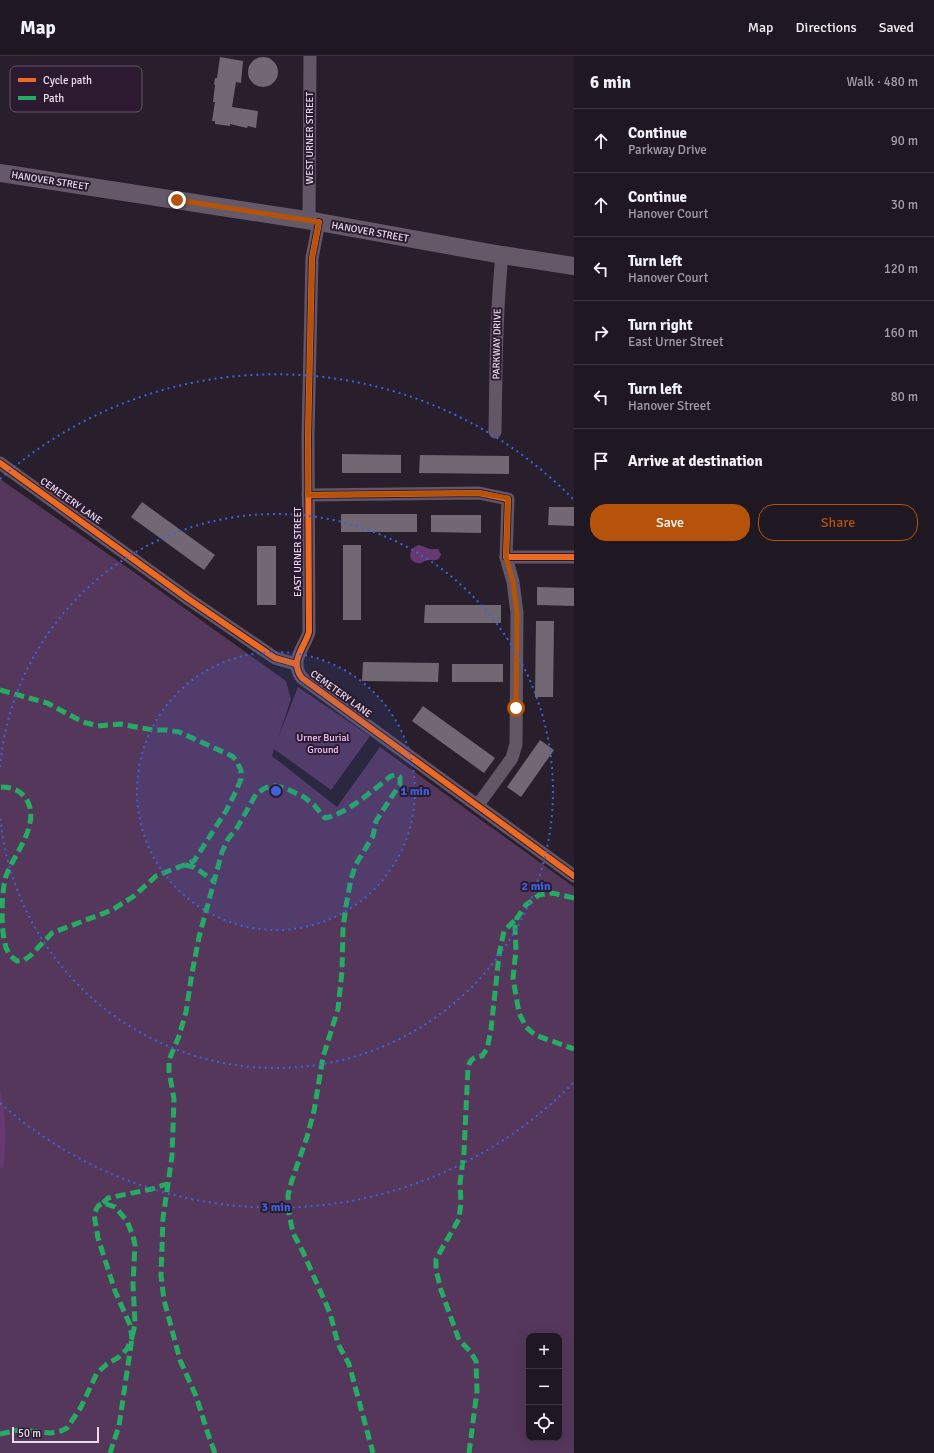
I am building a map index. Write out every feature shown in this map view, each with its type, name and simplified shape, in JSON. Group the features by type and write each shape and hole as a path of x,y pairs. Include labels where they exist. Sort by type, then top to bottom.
{"main road":[{"name":"HANOVER STREET","path":"0,173 314,222 574,266"}],"street":[{"name":"WEST URNER STREET","path":"310,56 314,222"},
{"name":"EAST URNER STREET","path":"296,664 309,632 308,436 314,222"},
{"name":"PARKWAY DRIVE","path":"495,432 497,319 502,255"},
{"name":"CEMETERY LANE","path":"0,463 193,602 275,658 296,664 298,672 302,678 574,876"},
{"path":"308,495 479,493 508,498 506,557 513,582 517,613 516,744 512,758 478,805"},
{"path":"506,557 574,557"}],"green space":[{"name":"Urner Burial Ground","path":"0,479 131,570 286,681 291,699 278,738 298,687 370,736 331,790 274,749 272,756 337,807 380,747 574,887 574,1453 0,1453"}],"shaded area":[{"path":"419,545 430,549 438,549 441,554 439,559 417,563 411,559 410,554 413,548"},
{"path":"0,1090 5,1119 5,1147 3,1167 0,1168"}],"building":[{"path":"220,57 243,61 241,83 236,82 232,107 258,111 256,128 248,126 247,128 230,124 230,126 215,124 215,121 212,121 215,102 213,102 214,84 215,78 217,78"},
{"path":"263,57 269,58 277,66 277,78 269,86 263,87 257,86 249,78 248,72 249,66 257,58"},
{"path":"342,454 401,455 401,473 342,473"},
{"path":"420,455 509,456 509,474 419,473"},
{"path":"142,502 215,555 204,570 131,517"},
{"path":"549,507 574,507 574,526 548,525"},
{"path":"341,514 417,514 417,532 341,532"},
{"path":"431,515 481,515 481,533 431,532"},
{"path":"343,545 361,545 361,620 343,620"},
{"path":"257,546 276,546 276,605 257,605"},
{"path":"537,587 574,588 574,606 537,605"},
{"path":"425,605 501,605 501,623 424,623"},
{"path":"536,621 554,621 553,697 535,697"},
{"path":"363,662 439,663 438,682 362,681"},
{"path":"452,664 503,664 503,682 452,682"},
{"path":"423,706 495,758 484,773 412,721"},
{"path":"540,740 554,750 521,797 507,787"}],"marked path":[{"path":"0,690 47,703 83,722 98,726 120,724 153,730 179,732 232,756 236,760 241,770 241,779 226,811 194,861 156,876 134,896 112,910 52,933 30,956 24,960 17,961 11,956 5,946 2,915 3,892 6,876 28,831 31,811 26,798 20,792 13,789 0,787"},
{"path":"215,1453 196,1396 180,1360 164,1300 161,1276 163,1218 172,1156 174,1099 169,1071 169,1060 179,1036 186,1012 199,937 222,852 228,839 237,828 256,794 265,788 275,786 285,788 304,797 314,805 325,818 333,816 351,807 391,776 396,775 400,777 400,784 376,821 373,836 356,864 351,879 343,929 342,971 338,1009 323,1057 314,1111 288,1195 289,1214 293,1233 330,1313 338,1344 349,1364 373,1453"},
{"path":"185,865 194,867 214,881"},
{"path":"574,898 552,893 539,895 526,905 517,918 515,927 516,950 513,978 519,1013 526,1027 535,1035 574,1049"},
{"path":"469,1453 477,1391 476,1361 470,1351 459,1340 441,1290 436,1270 436,1259 459,1219 468,1067 471,1060 482,1056 487,1049 491,1030 499,955 504,931 517,918"},
{"path":"103,1203 108,1198 152,1189 167,1184"},
{"path":"0,1434 19,1430 51,1433 67,1428 81,1407 97,1373 107,1364 119,1357 127,1349 132,1338 130,1325 115,1291 98,1238 94,1214 98,1206 103,1203 115,1207 127,1221 135,1245 133,1284 135,1324 119,1426 110,1453"}],"cycle path":[{"path":"319,222 312,258 308,436 309,632 297,660 298,672 302,678 574,876"},
{"path":"0,463 187,598 275,658 296,664"},
{"path":"308,495 479,493 508,499 506,557 574,557"}],"route":[{"path":"177,200 319,222 312,258 308,495 479,493 508,498 506,557 513,582 517,613 516,708"}]}
